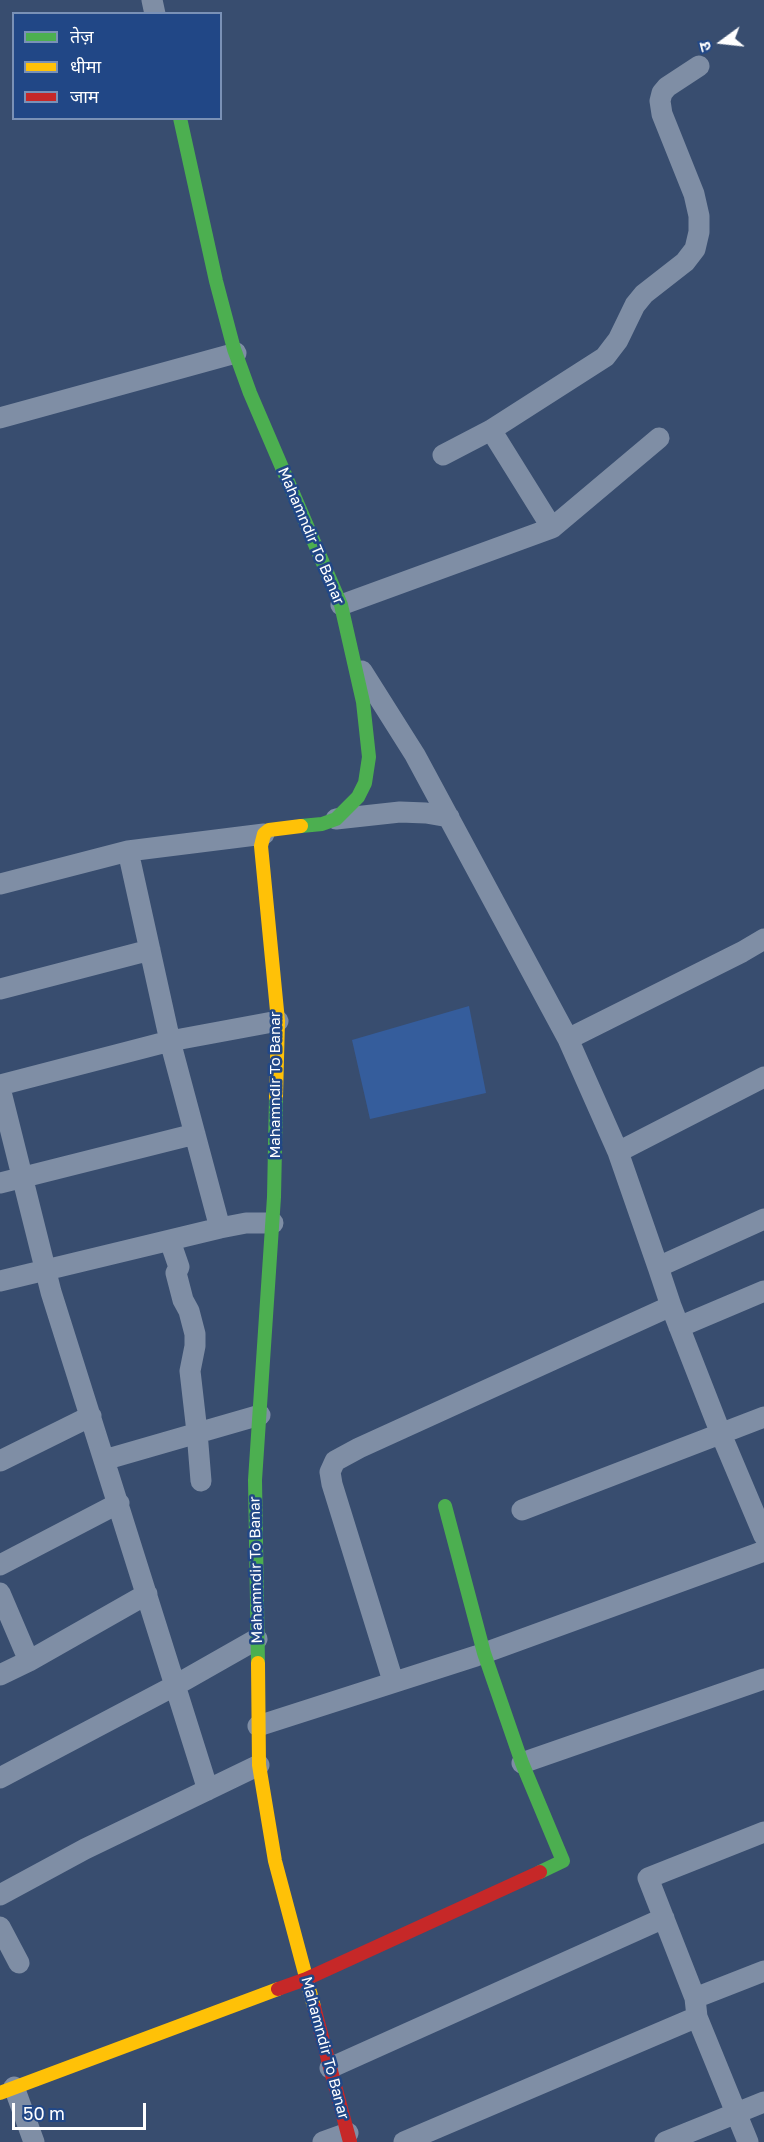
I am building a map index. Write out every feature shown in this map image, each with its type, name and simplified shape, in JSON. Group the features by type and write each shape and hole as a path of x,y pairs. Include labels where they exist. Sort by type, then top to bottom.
{"street":[{"path":"443,455 490,430 605,357 618,340 627,318 640,300 685,262 695,249 699,232 699,216 694,194 662,114 660,101 667,87 699,66"},
{"name":"Mahamndir To Banar","path":"180,120 216,281 236,353 341,605 363,702 369,757 364,783 358,797 336,819"},
{"path":"0,418 236,353"},
{"path":"490,430 552,528"},
{"path":"341,605 552,528 659,438"},
{"path":"353,658 415,755 568,1039 618,1152 671,1306 764,1536"},
{"path":"0,884 128,851 264,834 277,828 322,824 336,819 400,812 449,817"},
{"name":"Mahamndir To Banar","path":"264,834 261,846 278,1021 273,1223 255,1480 259,1765 275,1861 349,2137"},
{"path":"128,851 170,1041 220,1228"},
{"path":"568,1039 764,939"},
{"path":"0,989 150,950"},
{"path":"208,1790 45,1270 0,1086 170,1041 278,1021"},
{"path":"618,1152 764,1077"},
{"path":"0,1183 195,1134"},
{"path":"658,1267 764,1219"},
{"path":"0,1281 220,1228 246,1223 273,1223"},
{"path":"170,1241 179,1267 176,1273 183,1300 189,1311 195,1334 190,1371 198,1432 201,1481"},
{"path":"679,1327 764,1291"},
{"path":"393,1682 332,1485 330,1472 335,1461 671,1306"},
{"path":"104,1460 260,1415"},
{"path":"0,1461 91,1416"},
{"path":"522,1510 764,1417"},
{"path":"0,1565 119,1503"},
{"path":"34,2142 7,2090 306,1979 563,1861 522,1763 484,1653 445,1506"},
{"path":"258,1725 484,1653 764,1551"},
{"path":"0,1593 29,1661"},
{"path":"0,1675 147,1594"},
{"path":"0,1778 176,1685 257,1639"},
{"path":"522,1763 764,1679"},
{"path":"0,1894 85,1849 259,1765"},
{"path":"748,2142 648,1878 764,1832"},
{"path":"330,2068 664,1918"},
{"path":"0,1927 19,1963"},
{"path":"404,2142 696,2007 764,1971"},
{"path":"665,2142 764,2102"},
{"path":"323,2142 349,2137"}],"shaded area":[{"path":"469,1006 486,1093 370,1119 352,1040"}],"traffic: fast":[{"path":"180,120 216,281 234,349 250,393 341,605 363,702 369,757 365,783 358,797 336,819 322,824 301,826"},
{"path":"258,1663 255,1480 274,1197 276,1097"},
{"path":"445,1506 484,1653 522,1763 563,1861 540,1872"}],"traffic: slow":[{"path":"276,1097 278,1021 261,846 264,834 269,830 301,826"},
{"path":"258,1663 259,1765 275,1861 314,2007"},
{"path":"0,2093 278,1989"}],"traffic: jam":[{"path":"278,1989 306,1979 540,1872"},
{"path":"314,2007 350,2142"}]}
